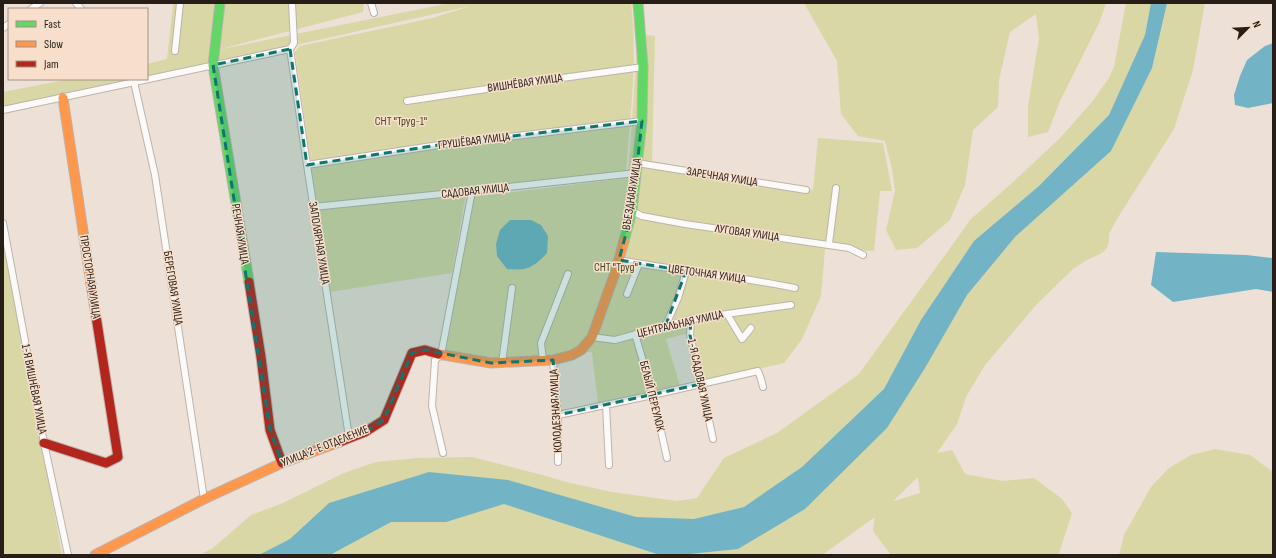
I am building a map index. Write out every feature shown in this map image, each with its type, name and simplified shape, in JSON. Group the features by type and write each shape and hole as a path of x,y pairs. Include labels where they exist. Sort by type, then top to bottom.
{"street":[{"path":"175,51 180,3"},
{"name":"РЕЧНАЯ УЛИЦА","path":"220,3 213,65 260,357 270,430 282,462"},
{"name":"ЗАПОЛЯРНАЯ УЛИЦА","path":"292,3 294,43 290,49 349,437"},
{"path":"371,3 374,13"},
{"name":"ВЪЕЗДНАЯ УЛИЦА","path":"553,360 572,355 581,350 592,337 619,260 632,211 642,121 642,67 638,3"},
{"path":"148,78 290,49"},
{"name":"ВИШНЁВАЯ УЛИЦА","path":"407,101 642,67"},
{"path":"3,110 63,98 133,81"},
{"name":"БЕРЕГОВАЯ УЛИЦА","path":"133,81 155,175 204,499"},
{"name":"ПРОСТОРНАЯ УЛИЦА","path":"44,443 106,463 118,457 63,98"},
{"name":"ГРУШЁВАЯ УЛИЦА","path":"307,165 452,143 642,121"},
{"name":"ЗАРЕЧНАЯ УЛИЦА","path":"637,163 806,190"},
{"name":"САДОВАЯ УЛИЦА","path":"313,207 472,192 636,173"},
{"path":"829,244 836,188"},
{"path":"443,453 432,406 435,360 441,355 472,192"},
{"name":"ЛУГОВАЯ УЛИЦА","path":"632,211 642,216 685,224 829,244 849,248 863,254"},
{"name":"1-Я ВИШНЁВАЯ УЛИЦА","path":"3,223 44,443 68,555"},
{"name":"ЦВЕТОЧНАЯ УЛИЦА","path":"619,260 765,282 795,288"},
{"path":"627,294 639,264"},
{"path":"665,327 678,298 686,271"},
{"path":"543,360 541,343 568,274"},
{"path":"502,363 512,288"},
{"name":"ЦЕНТРАЛЬНАЯ УЛИЦА","path":"592,337 615,340 691,320 792,305"},
{"path":"726,314 742,339 751,328"},
{"name":"1-Я САДОВАЯ УЛИЦА","path":"691,320 690,335 713,440"},
{"name":"БЕЛЫЙ ПЕРЕУЛОК","path":"635,334 653,395 667,458"},
{"name":"УЛИЦА 2-Е ОТДЕЛЕНИЕ","path":"94,555 204,499 282,462 365,432 384,420 412,353 424,350 441,355 491,363 553,360"},
{"name":"КОЛОДЕЗНАЯ УЛИЦА","path":"553,360 558,415 558,462"},
{"path":"558,415 758,371 763,387"},
{"path":"606,405 609,464"}],"highlighted area":[{"path":"290,49 307,165 452,143 642,121 632,211 619,260 686,271 665,327 691,319 690,335 701,384 558,415 553,360 491,363 425,350 412,353 384,420 365,432 282,463 270,430 213,65"}],"green space":[{"name":"СНТ \"Труд-1\"","path":"173,3 364,3 363,12 217,50 450,3 631,3 634,66 626,172 466,192 452,273 329,292 295,52 300,46 433,18 470,6 148,78 148,64 167,59"},
{"path":"804,3 1106,3 1100,21 1060,101 1048,132 1028,137 1028,106 1039,38 1036,14 1010,32 999,80 998,107 973,130 965,185 950,220 917,248 896,250 886,230 895,191 892,169 885,141 858,136 841,114 837,61"},
{"path":"1126,3 1205,3 1193,70 1174,129 1117,219 1109,234 1107,248 1102,253 1085,261 1073,269 1037,304 985,365 966,397 957,424 937,453 952,450 965,474 1002,481 1034,478 1062,499 1072,513 1059,555 891,555 873,531 875,517 822,555 200,555 213,548 251,515 283,503 344,473 376,462 418,458 472,457 566,482 612,492 677,501 697,498 724,458 777,433 859,374 971,219 1060,138 1092,102 1109,78 1114,67","holes":["918,477 920,493 894,501"]},
{"name":"СНТ \"Труд\"","path":"638,34 655,36 652,161 813,190 818,138 883,143 892,191 880,191 874,251 825,249 821,296 802,339 784,363 703,381 690,333 666,339 680,386 598,403 592,352 489,359 446,351 473,197 628,178"},
{"path":"65,80 137,80 3,110 3,92"},
{"path":"3,227 62,555 3,555"},
{"path":"1215,449 1250,455 1273,472 1273,555 1119,555 1124,535 1151,487 1169,468 1191,455"}],"water":[{"path":"1151,3 1167,3 1152,68 1111,151 1015,237 967,295 925,368 887,428 805,509 738,549 680,555 660,555 504,504 446,522 391,522 330,555 259,555 290,539 329,503 429,472 508,480 636,517 694,519 744,507 802,467 884,389 921,320 974,241 1039,186 1109,115 1145,35"},
{"path":"1273,43 1273,103 1248,108 1235,105 1234,95 1247,60 1265,46"},
{"path":"510,220 531,220 541,225 548,236 547,253 538,262 525,269 507,269 497,256 496,244 500,230"},
{"path":"1156,252 1246,255 1273,258 1273,292 1256,289 1173,302 1151,285"}],"traffic: fast":[{"path":"220,3 213,65 249,282"},
{"path":"624,241 632,211 642,121 643,67 638,3"}],"traffic: slow":[{"path":"63,98 91,284"},
{"path":"438,354 491,363 553,360 572,355 581,350 592,337 616,270 624,241"},
{"path":"95,555 204,499 282,463 342,441"}],"traffic: jam":[{"path":"249,282 261,357 270,430 282,463"},
{"path":"44,443 106,463 118,457 91,284"},
{"path":"342,441 365,432 384,420 412,353 425,350 438,354"}]}
